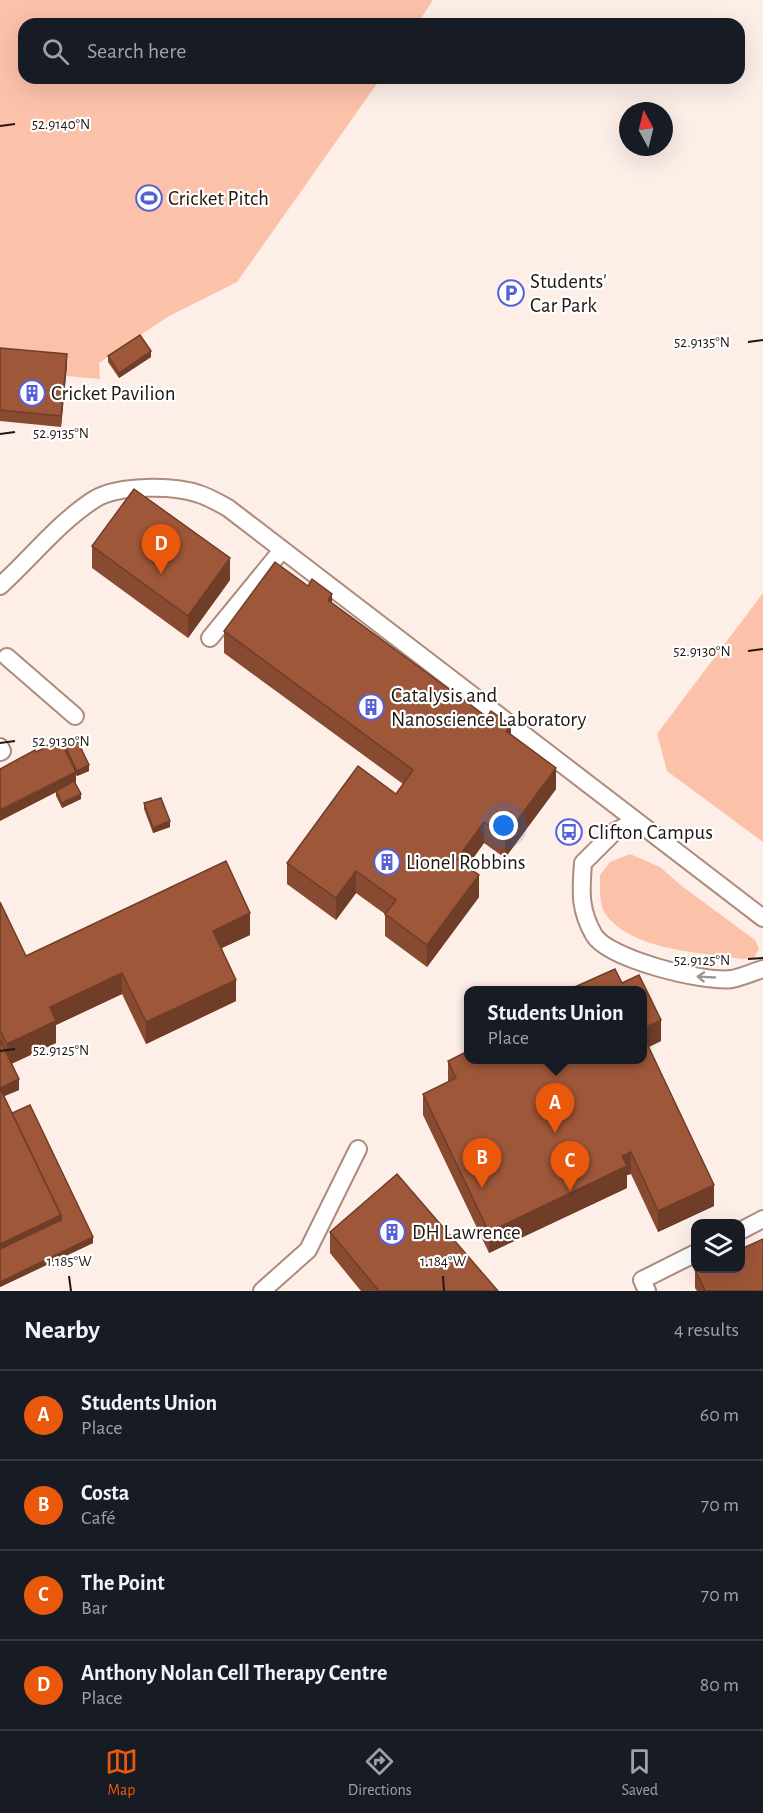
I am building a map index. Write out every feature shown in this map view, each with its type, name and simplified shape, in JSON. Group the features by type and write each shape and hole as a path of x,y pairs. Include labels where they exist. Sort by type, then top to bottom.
{"lane":[{"path":"0,586 70,518 97,497 147,488 173,489 198,494 228,508 763,918"},
{"path":"210,638 282,550"},
{"path":"7,657 75,716"},
{"path":"0,747 2,751 0,752"},
{"path":"636,821 614,832 583,863 580,902 595,937 622,955 692,977 732,979 763,969"},
{"path":"262,1291 308,1250 358,1149"},
{"path":"745,1229 763,1220"},
{"path":"647,1291 642,1280 691,1256"}],"shaded area":[{"name":"Cricket Pitch","path":"0,0 433,0 421,18 18,18 18,84 377,84 237,282 169,316 99,363 100,379 0,370"},
{"path":"763,593 763,842 667,771 657,734"},
{"path":"630,854 660,867 683,887 755,940 759,949 754,958 742,959 667,948 630,935 616,925 602,908 600,875 610,862"}],"building":[{"path":"140,335 151,351 119,373 108,356"},
{"name":"Cricket Pavilion","path":"0,348 67,354 61,416 0,410"},
{"path":"134,489 230,558 188,616 92,546"},
{"path":"275,562 308,586 312,579 332,594 328,600 487,717 491,711 511,725 506,731 556,768 505,837 484,822 457,859 479,875 427,945 385,914 396,900 356,871 336,898 287,863 358,766 396,794 413,770 224,631"},
{"path":"60,740 76,772 0,810 0,769 35,750 36,752"},
{"path":"78,742 89,765 77,771 66,748"},
{"path":"74,781 81,794 62,803 56,791"},
{"path":"161,798 170,821 153,828 144,803"},
{"path":"226,861 250,913 213,931 236,980 146,1022 122,973 50,1007 56,1021 7,1044 0,1030 0,902 26,956"},
{"path":"615,969 622,983 639,975 644,986 577,986"},
{"path":"647,991 661,1020 647,1027"},
{"path":"0,1040 19,1079 0,1088"},
{"path":"647,1044 714,1185 658,1211 631,1152 622,1156 627,1166 489,1232 423,1094 456,1078 448,1061 464,1053 464,1064 647,1064"},
{"path":"0,1088 61,1215 0,1244"},
{"path":"30,1105 93,1237 0,1282 0,1249 61,1220 61,1215 12,1113"},
{"name":"DH Lawrence","path":"397,1174 498,1291 379,1291 330,1232"},
{"path":"763,1239 763,1291 703,1291 705,1290 696,1273 745,1273 745,1247"}],"place":[{"name":"Cricket Pitch","path":"149,198"},
{"name":"Students' Car Park","path":"511,293"},
{"name":"Cricket Pavilion","path":"32,393"},
{"name":"Anthony Nolan Cell Therapy Centre","path":"161,574"},
{"name":"Catalysis and Nanoscience Laboratory","path":"371,707"},
{"name":"Clifton Campus","path":"569,832"},
{"name":"Lionel Robbins","path":"387,862"},
{"name":"Students Union","path":"555,1133"},
{"name":"Costa","path":"482,1188"},
{"name":"The Point","path":"570,1191"},
{"name":"DH Lawrence","path":"392,1232"}]}
